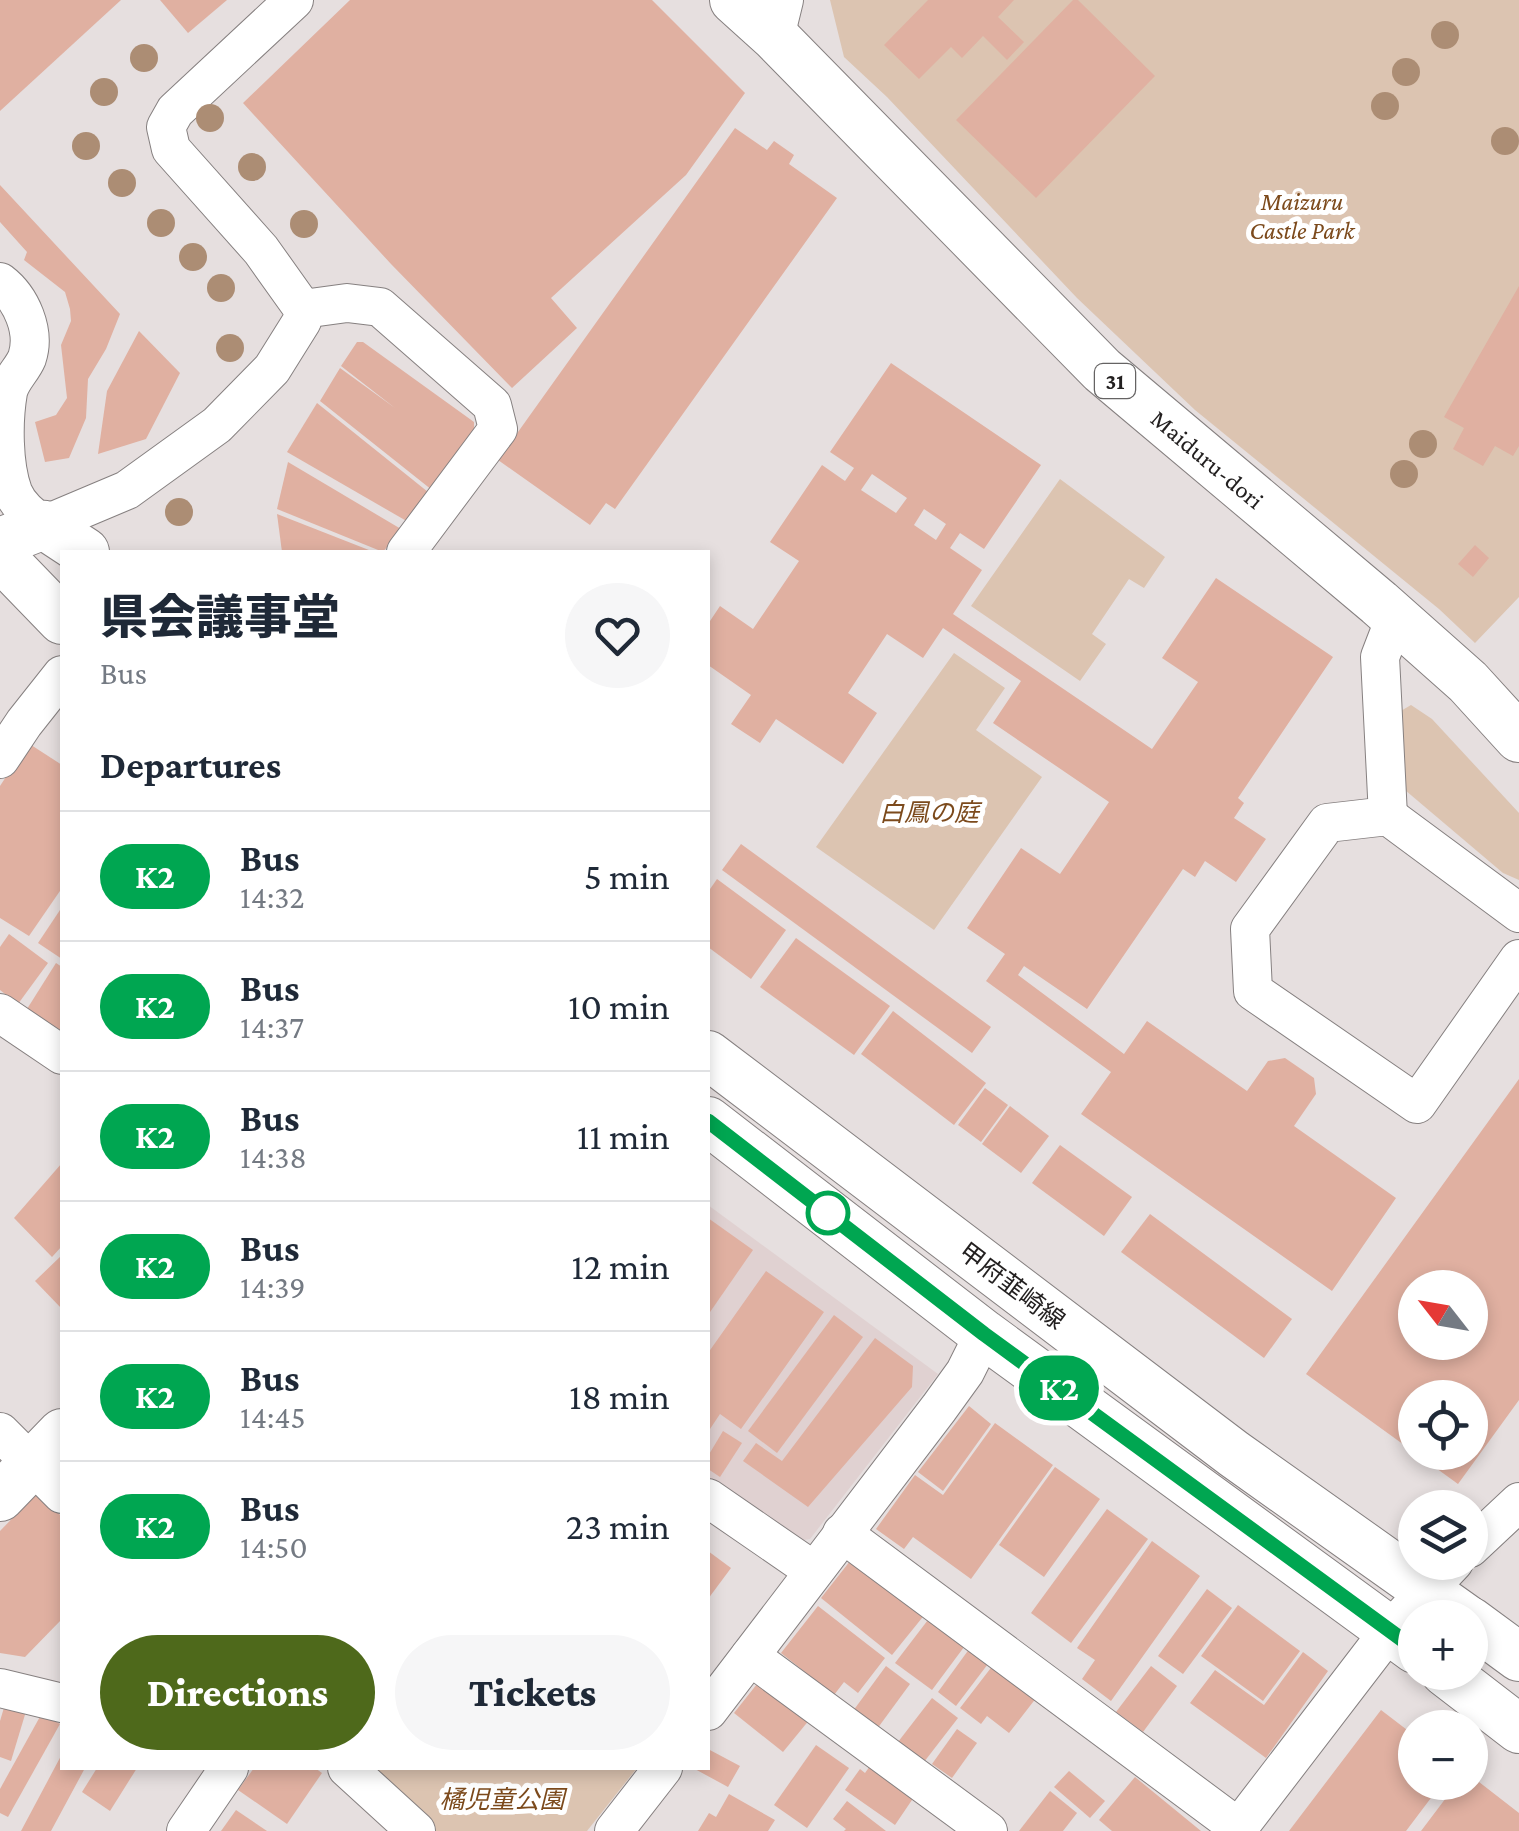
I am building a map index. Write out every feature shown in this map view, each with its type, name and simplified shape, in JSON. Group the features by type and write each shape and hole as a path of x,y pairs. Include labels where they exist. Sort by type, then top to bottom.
{"main road":[{"name":"Maiduru-dori","path":"734,0 780,18 1102,370 1468,682 1519,738"},
{"path":"0,542 44,526 82,550"},
{"path":"0,556 60,618"},
{"name":"甲府韮崎線","path":"710,1057 1234,1454 1398,1551"},
{"path":"710,1123 984,1334 1398,1635"},
{"name":"甲府韮崎線","path":"1488,1634 1519,1657"},
{"path":"1469,1690 1519,1729"}],"street":[{"path":"0,282 22,309 29,328 28,356 4,392 14,493 28,514 44,526 127,490 217,425 272,369 302,321 303,309 261,250 172,149 166,127 175,111 294,0"},
{"path":"303,309 347,303 380,307 467,364 492,405 498,429 407,550"},
{"path":"1388,816 1380,658 1395,618"},
{"path":"0,760 60,677"},
{"path":"1519,913 1388,816 1327,823 1250,929 1253,991 1417,1104 1519,959"},
{"path":"0,1013 60,1054"},
{"path":"710,1707 956,1384 984,1334"},
{"path":"710,1499 814,1571"},
{"path":"1488,1531 1519,1502"},
{"path":"842,1534 1237,1830 1398,1645"},
{"path":"750,1656 988,1831"},
{"path":"0,1688 60,1703"},
{"path":"186,1831 228,1770"},
{"path":"350,1770 416,1831"},
{"path":"614,1831 661,1770"}],"shaded area":[{"path":"710,1206 938,1374 810,1539 798,1541 710,1480"}],"green space":[{"name":"Maizuru Castle Park","path":"830,0 1519,0 1519,597 1475,643 1439,609 1195,410 1077,298 887,97 844,57"},
{"path":"1060,479 1165,557 1144,588 1129,579 1092,634 1106,644 1080,681 971,606"},
{"name":"白鳳の庭","path":"954,653 1005,688 976,730 1042,777 934,930 816,847"},
{"path":"1411,705 1432,719 1519,813 1519,880 1503,873 1392,779 1394,715"},
{"name":"橘児童公園","path":"368,1770 635,1770 587,1831 435,1831"}],"building":[{"path":"0,0 121,0 0,111"},
{"path":"160,0 227,0 188,33"},
{"path":"350,0 652,0 745,93 686,175 551,298 577,328 512,388 243,103"},
{"path":"928,0 1014,0 998,17 1024,42 1007,60 983,36 962,58 951,47 919,79 884,45"},
{"path":"1073,0 1078,0 1155,76 1036,198 956,120"},
{"path":"735,128 767,150 774,141 794,155 789,164 837,198 615,509 606,503 590,525 498,460"},
{"path":"0,185 120,314 88,379 86,418 69,458 45,462 35,422 56,415 67,398 61,345 71,321 70,309 65,292 24,260 27,252 0,222"},
{"path":"1519,286 1519,446 1513,456 1495,446 1483,466 1453,449 1464,428 1444,417"},
{"path":"139,331 180,373 146,439 98,454 107,391"},
{"path":"357,342 363,342 474,422 474,432 432,490 320,401 340,368 395,408 341,366"},
{"path":"891,363 1041,465 984,549 960,533 950,548 982,570 953,614 1152,749 1198,682 1162,658 1216,578 1333,657 1238,798 1244,803 1234,818 1266,839 1236,882 1205,861 1195,877 1183,869 1087,1009 1024,966 1018,975 1124,1054 1147,1021 1247,1091 1268,1061 1285,1058 1314,1078 1316,1094 1294,1126 1396,1198 1332,1291 1081,1114 1111,1072 986,981 1005,954 967,928 1021,848 1060,874 1109,802 993,723 1021,681 943,628 923,658 887,634 848,693 877,713 843,764 776,719 760,743 731,724 751,695 710,666 710,621 720,606 753,629 799,561 770,542 822,465 845,481 854,468 830,452","holes":["872,474 907,498 896,513 861,490","924,509 946,524 936,540 914,525"]},
{"path":"317,403 428,492 410,523 287,452"},
{"path":"288,462 401,529 385,550 378,550 277,509"},
{"path":"277,514 369,550 282,550"},
{"path":"1475,545 1489,558 1473,577 1458,564"},
{"path":"28,743 60,764 60,891 29,936 0,918 0,786"},
{"path":"741,844 991,1027 972,1053 722,870"},
{"path":"717,879 786,930 751,979 710,948 710,889"},
{"path":"60,910 60,958 38,943"},
{"path":"9,934 48,963 18,1004 0,990 0,947"},
{"path":"796,938 890,1006 854,1055 760,987"},
{"path":"56,963 60,966 60,1030 27,1009"},
{"path":"893,1011 986,1083 954,1125 861,1054"},
{"path":"1519,1079 1519,1400 1488,1443 1488,1380 1398,1380 1398,1441 1306,1374"},
{"path":"985,1088 1008,1105 981,1142 958,1125"},
{"path":"1010,1106 1049,1136 1021,1173 982,1144"},
{"path":"1060,1145 1132,1197 1104,1236 1032,1183"},
{"path":"60,1165 60,1248 52,1257 14,1218"},
{"path":"1150,1214 1292,1319 1264,1358 1121,1252"},
{"path":"710,1219 753,1250 710,1312"},
{"path":"60,1257 60,1307 35,1281"},
{"path":"766,1271 824,1312 741,1429 720,1414 710,1429 710,1350"},
{"path":"834,1315 863,1337 777,1453 748,1431"},
{"path":"875,1338 913,1366 912,1387 808,1507 743,1461 756,1443 782,1461"},
{"path":"969,1406 991,1424 943,1491 918,1472"},
{"path":"995,1423 1053,1465 971,1579 913,1537 904,1549 876,1529 915,1475 943,1495"},
{"path":"723,1431 742,1443 720,1477 710,1470 710,1453"},
{"path":"1055,1467 1100,1499 1044,1577 999,1545"},
{"path":"1439,1470 1468,1470 1458,1484"},
{"path":"38,1492 60,1515 60,1621 25,1657 0,1653 0,1531"},
{"path":"1107,1509 1148,1539 1071,1643 1031,1613"},
{"path":"1152,1541 1200,1576 1111,1701 1082,1679 1095,1660 1077,1648"},
{"path":"710,1552 731,1568 710,1596"},
{"path":"854,1556 926,1613 892,1655 821,1598"},
{"path":"1207,1589 1232,1608 1183,1674 1158,1656"},
{"path":"1238,1605 1300,1651 1263,1701 1201,1656"},
{"path":"818,1606 885,1658 858,1693 844,1682 834,1695 781,1653"},
{"path":"931,1616 967,1643 932,1690 895,1663"},
{"path":"975,1641 994,1656 956,1706 938,1692"},
{"path":"1303,1652 1328,1671 1266,1758 1190,1703 1215,1670 1264,1705"},
{"path":"997,1660 1040,1693 1009,1733 987,1716 981,1724 960,1708"},
{"path":"886,1666 910,1684 877,1729 853,1711"},
{"path":"1151,1666 1177,1686 1143,1732 1116,1712"},
{"path":"761,1679 810,1719 783,1752 734,1713"},
{"path":"932,1698 958,1718 924,1762 898,1742"},
{"path":"6,1701 27,1708 11,1761 0,1757 0,1721"},
{"path":"1381,1710 1398,1723 1398,1800 1429,1800 1406,1831 1289,1831"},
{"path":"42,1713 60,1724 8,1817 0,1813 0,1789"},
{"path":"957,1729 977,1743 952,1778 932,1764"},
{"path":"816,1745 849,1768 807,1828 774,1805"},
{"path":"710,1750 740,1766 728,1787 697,1770 710,1770"},
{"path":"60,1758 60,1770 84,1770 51,1831 21,1831"},
{"path":"870,1766 914,1797 895,1825 845,1790 860,1769 865,1773"},
{"path":"96,1770 136,1770 110,1811 82,1792"},
{"path":"253,1770 322,1773 287,1824 238,1790"},
{"path":"1069,1771 1105,1801 1090,1818 1054,1787"},
{"path":"1135,1777 1201,1831 1112,1831 1099,1820"},
{"path":"1488,1789 1519,1813 1519,1831 1421,1831 1444,1800 1488,1800"},
{"path":"1050,1791 1077,1813 1063,1831 1019,1831"},
{"path":"729,1794 775,1820 768,1831 698,1831 709,1813 716,1817"},
{"path":"847,1801 886,1831 844,1831 833,1819"},
{"path":"236,1810 267,1831 221,1831"}],"bus line":[{"name":"K2","path":"710,1123 984,1334 1398,1636"}]}
